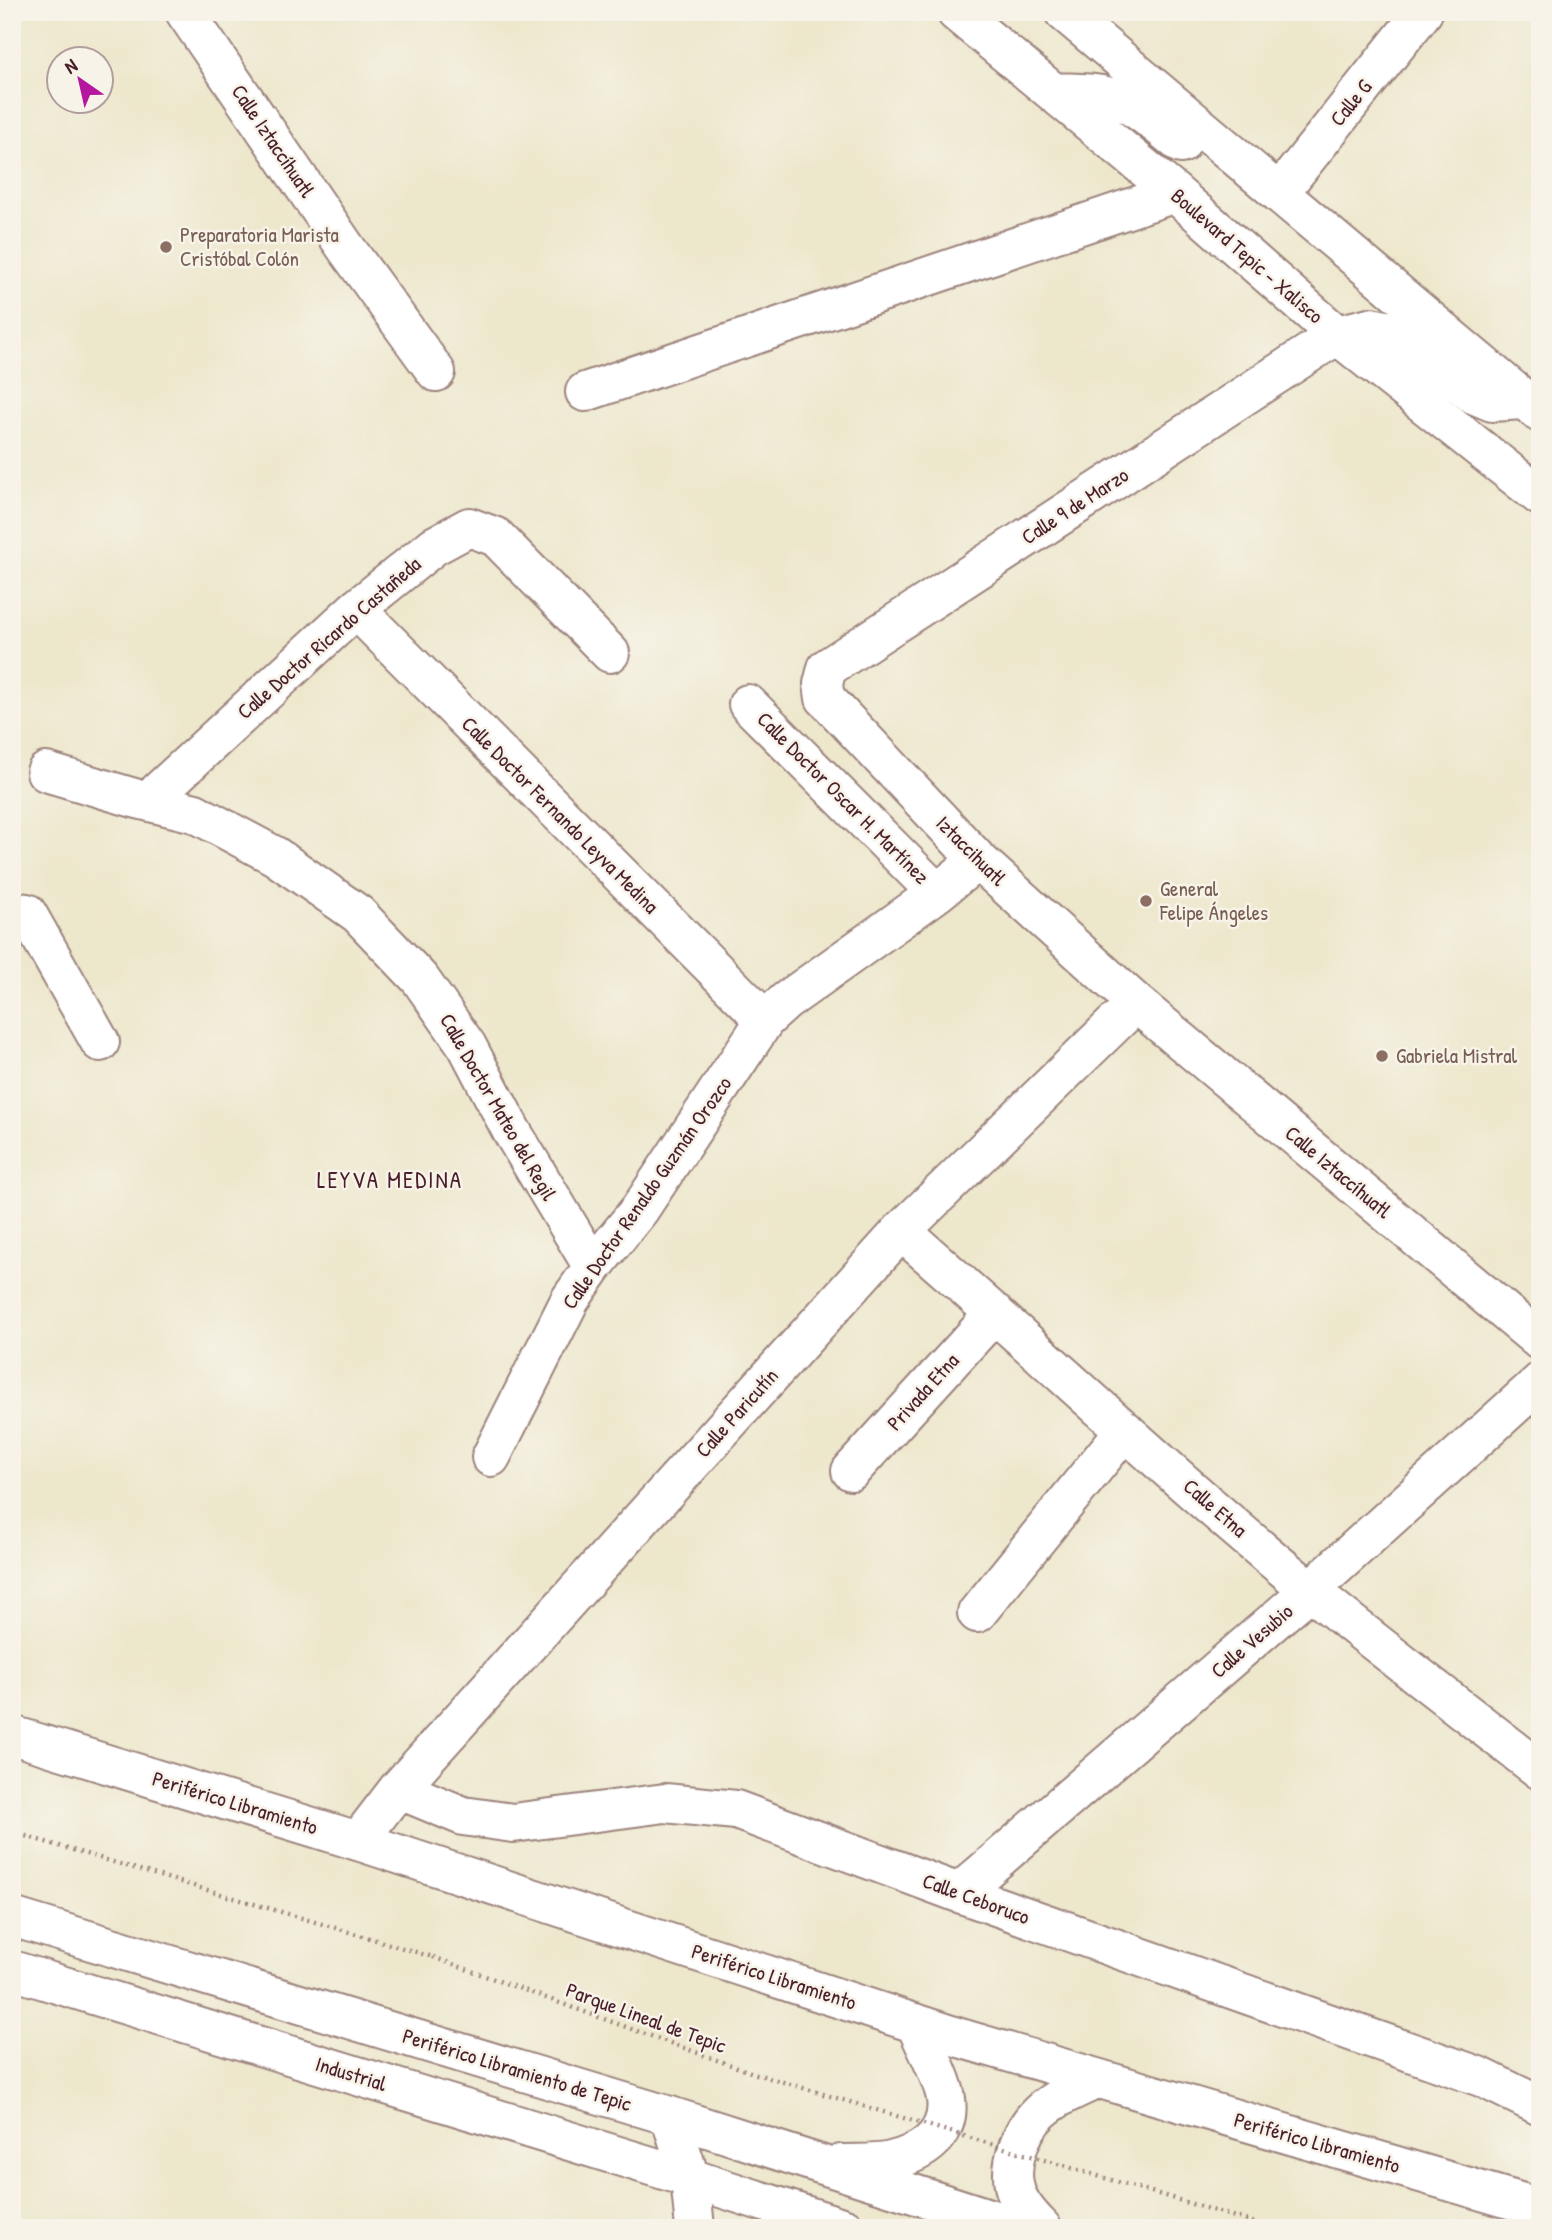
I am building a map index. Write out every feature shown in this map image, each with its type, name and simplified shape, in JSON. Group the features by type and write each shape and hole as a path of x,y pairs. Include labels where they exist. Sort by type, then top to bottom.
{"main road":[{"name":"Calle Iztaccíhuatl","path":"185,12 346,248 436,372"},
{"name":"Boulevard Tepic - Xalisco","path":"956,12 1175,193 1337,335 1540,496"},
{"path":"1064,12 1531,407"},
{"name":"Calle G","path":"1279,193 1423,12"},
{"path":"1055,92 1104,96 1122,101 1142,113 1231,183 1256,194 1279,193"},
{"path":"584,391 1175,193"},
{"path":"1337,335 1370,327 1391,331 1473,394 1492,402 1531,407"},
{"name":"Calle 9 de Marzo","path":"823,684 827,668 1337,335"},
{"name":"Calle Doctor Ricardo Castañeda","path":"148,801 356,610 434,546 469,527 496,537 610,653"},
{"name":"Calle Doctor Fernando Leyva Medina","path":"356,610 765,1020"},
{"name":"Iztaccihuatl","path":"823,684 825,698 978,860 1136,1003"},
{"name":"Calle Doctor Oscar H. Martínez","path":"748,704 937,893"},
{"name":"Calle Doctor Mateo del Regil","path":"46,772 195,813 275,856 358,914 420,979 467,1046 510,1130 593,1267"},
{"name":"Calle Doctor Renaldo Guzmán Orozco","path":"491,1458 570,1300 640,1209 765,1020 786,1001 937,893 978,860"},
{"path":"12,911 27,914 100,1042"},
{"name":"Calle Iztaccíhuatl","path":"1136,1003 1540,1341"},
{"name":"Calle Paricutín","path":"358,1841 398,1789 901,1231 1136,1003"},
{"name":"Calle Etna","path":"901,1231 1310,1590 1540,1770"},
{"name":"Privada Etna","path":"851,1471 995,1313"},
{"name":"Calle Vesubio","path":"959,1893 1310,1590 1540,1382"},
{"path":"976,1613 1125,1430"},
{"name":"Periférico Libramiento","path":"12,1735 358,1841 915,2023 1540,2208"},
{"name":"Calle Ceboruco","path":"398,1789 463,1816 513,1823 665,1803 736,1810 959,1893 1481,2077 1540,2106"},
{"name":"Periférico Libramiento de Tepic","path":"12,1917 670,2116 1020,2228"},
{"name":"Industrial","path":"12,1970 845,2228"},
{"path":"825,2166 890,2161 925,2147 939,2135 946,2119 946,2097 915,2023"},
{"path":"1042,2228 1018,2196 1013,2170 1021,2138 1039,2113 1062,2095 1098,2079"},
{"path":"670,2116 690,2178 695,2228"}],"path":[{"name":"Parque Lineal de Tepic","path":"12,1832 433,1957 753,2073 1272,2228"}],"place":[{"name":"Preparatoria Marista Cristóbal Colón","path":"166,247"},
{"name":"General Felipe Ángeles","path":"1146,901"},
{"name":"Gabriela Mistral","path":"1382,1056"}],"district":[{"name":"LEYVA MEDINA","path":"390,1180"}]}
